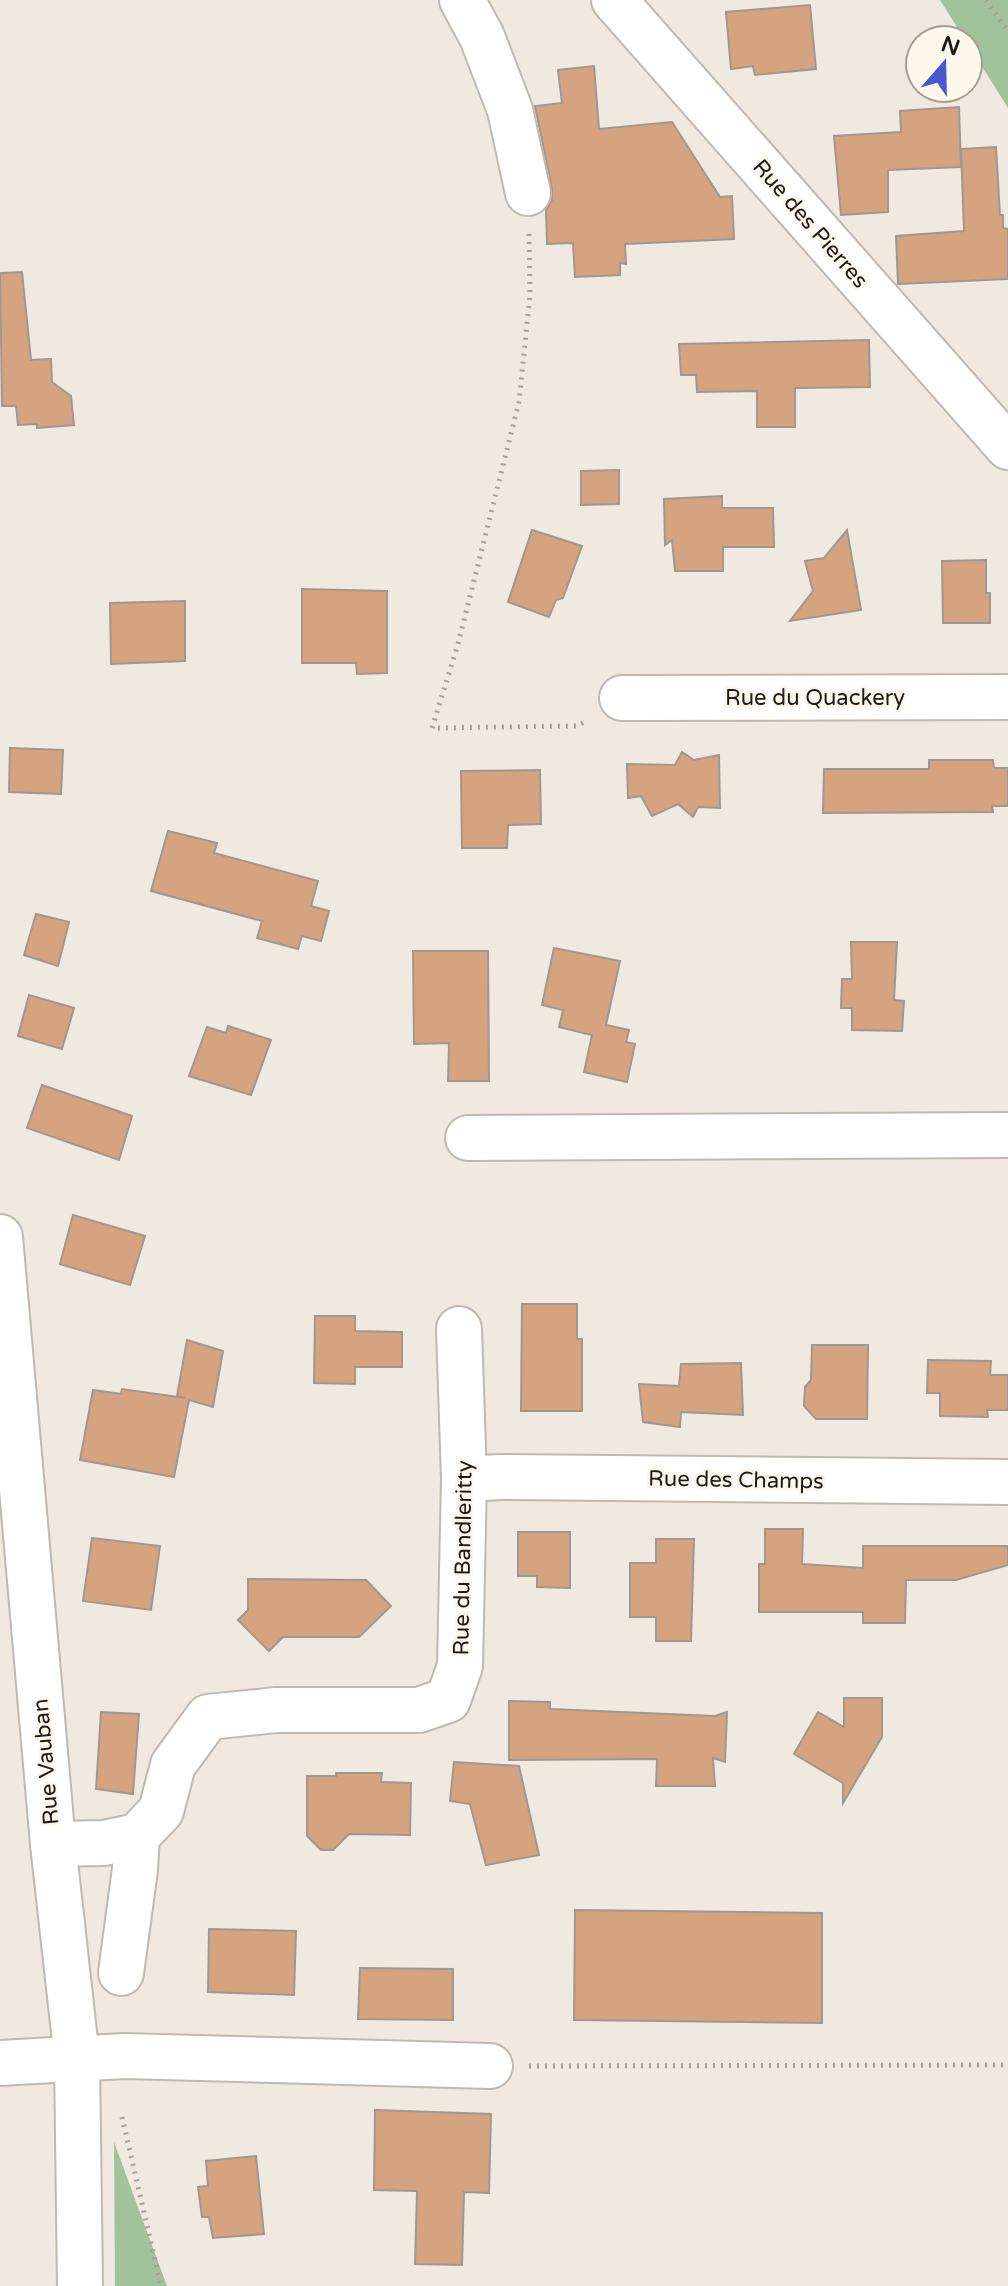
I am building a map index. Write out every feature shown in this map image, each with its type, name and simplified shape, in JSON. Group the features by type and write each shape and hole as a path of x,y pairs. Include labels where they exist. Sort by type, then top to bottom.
{"street":[{"path":"462,0 482,37 510,110 528,193"},
{"name":"Rue des Pierres","path":"614,0 1008,447"},
{"name":"Rue du Quackery","path":"622,698 1008,697"},
{"path":"468,1138 1008,1135"},
{"name":"Rue Vauban","path":"0,1237 53,1844 77,2059 80,2286"},
{"name":"Rue du Bandleritty","path":"137,1836 161,1811 173,1765 208,1717 276,1710 419,1710 448,1700 460,1666 464,1479 459,1329"},
{"name":"Rue des Champs","path":"464,1479 1008,1482"},
{"path":"53,1844 104,1843 137,1836 121,1973"},
{"path":"0,2063 124,2056 490,2066"}],"path":[{"path":"986,0 1008,31"},
{"path":"528,193 530,295 519,402 458,644 432,728 578,726 622,698"},
{"path":"124,2056 122,2117 161,2286"},
{"path":"490,2066 1008,2065"}],"green space":[{"path":"940,0 1008,0 1008,108 984,70 984,24 955,24"},
{"path":"114,2142 167,2286 115,2286"}],"building":[{"path":"810,5 816,69 755,75 753,66 731,69 726,12"},
{"path":"594,66 599,129 672,122 720,197 732,196 734,239 625,244 626,264 620,263 620,275 575,277 573,243 547,244 546,210 552,200 552,188 535,106 562,103 558,70"},
{"path":"959,107 961,167 888,170 888,212 841,215 834,136 901,132 900,111"},
{"path":"996,147 1000,215 1003,215 1003,228 1008,229 1008,279 898,284 896,236 964,231 961,149"},
{"path":"22,272 31,360 51,359 52,382 71,396 74,425 37,428 37,424 18,425 16,406 2,406 0,273"},
{"path":"869,340 870,387 795,388 795,427 757,427 757,391 697,392 696,375 681,375 679,344"},
{"path":"619,470 619,504 581,505 581,471"},
{"path":"722,496 722,508 773,508 774,547 723,547 723,571 675,571 672,540 665,545 664,499"},
{"path":"532,530 582,546 563,598 556,600 549,617 508,602"},
{"path":"847,530 861,610 790,621 813,591 805,561 824,558"},
{"path":"986,560 990,623 943,623 942,561"},
{"path":"302,589 387,591 387,673 357,674 356,663 302,663"},
{"path":"185,601 185,661 111,664 110,603"},
{"path":"10,748 63,750 61,794 9,792"},
{"path":"682,752 694,760 719,755 720,808 698,807 693,817 678,804 652,816 641,796 628,798 627,764 675,765"},
{"path":"929,760 993,760 994,768 1008,768 1008,806 992,806 993,812 823,813 824,769 929,769"},
{"path":"540,770 541,824 508,825 507,848 462,848 461,771"},
{"path":"168,831 217,843 214,853 318,881 311,906 329,911 321,941 302,936 298,949 257,938 262,921 151,891"},
{"path":"36,914 69,922 58,966 24,955"},
{"path":"851,942 897,942 894,1000 904,1001 902,1031 852,1030 852,1008 841,1008 842,979 852,979"},
{"path":"554,948 620,961 606,1025 629,1030 626,1042 635,1044 627,1082 584,1072 592,1035 559,1027 563,1010 542,1005"},
{"path":"413,951 488,951 489,1081 448,1081 449,1043 414,1044"},
{"path":"29,995 74,1008 62,1049 18,1036"},
{"path":"228,1026 271,1040 251,1095 189,1076 207,1027 226,1033"},
{"path":"42,1085 132,1116 119,1160 27,1128"},
{"path":"73,1215 145,1236 130,1285 60,1264"},
{"path":"522,1304 577,1304 577,1339 582,1339 582,1411 521,1411"},
{"path":"315,1316 355,1316 355,1331 402,1332 402,1367 355,1367 355,1384 314,1383"},
{"path":"187,1340 223,1351 213,1407 189,1400 174,1477 80,1460 93,1390 121,1394 122,1389 185,1398 177,1396"},
{"path":"812,1345 868,1345 867,1419 816,1419 804,1406 805,1387 811,1380"},
{"path":"928,1360 991,1361 990,1375 1008,1375 1008,1410 987,1410 988,1417 940,1416 940,1393 927,1393"},
{"path":"741,1363 743,1415 681,1412 680,1427 643,1422 639,1384 679,1386 681,1364"},
{"path":"765,1529 803,1529 802,1564 863,1568 863,1546 1008,1546 1008,1565 956,1580 906,1580 905,1623 863,1623 863,1612 759,1612 759,1564 765,1564"},
{"path":"518,1532 570,1532 570,1588 537,1587 537,1576 518,1576"},
{"path":"92,1538 160,1546 151,1610 83,1601"},
{"path":"656,1539 694,1539 691,1641 656,1641 656,1617 630,1617 630,1563 656,1563"},
{"path":"248,1579 366,1580 391,1606 359,1637 283,1637 269,1651 238,1620 248,1610"},
{"path":"844,1698 882,1698 882,1737 843,1803 843,1783 794,1754 818,1712 844,1727"},
{"path":"509,1701 550,1702 550,1709 715,1716 727,1712 725,1762 713,1758 715,1786 656,1786 657,1759 509,1760"},
{"path":"101,1712 139,1714 133,1794 96,1789"},
{"path":"454,1762 519,1766 539,1855 486,1865 470,1804 450,1801"},
{"path":"336,1773 382,1773 381,1782 411,1783 410,1835 349,1834 333,1850 321,1850 307,1836 307,1776 336,1776"},
{"path":"575,1910 822,1913 822,2023 574,2020"},
{"path":"209,1929 296,1931 294,1995 208,1992"},
{"path":"360,1968 453,1969 453,2020 358,2019"},
{"path":"375,2110 491,2114 489,2193 464,2192 462,2265 415,2264 417,2191 374,2190"},
{"path":"256,2156 264,2234 213,2238 209,2217 202,2217 198,2187 208,2186 206,2161"}]}
